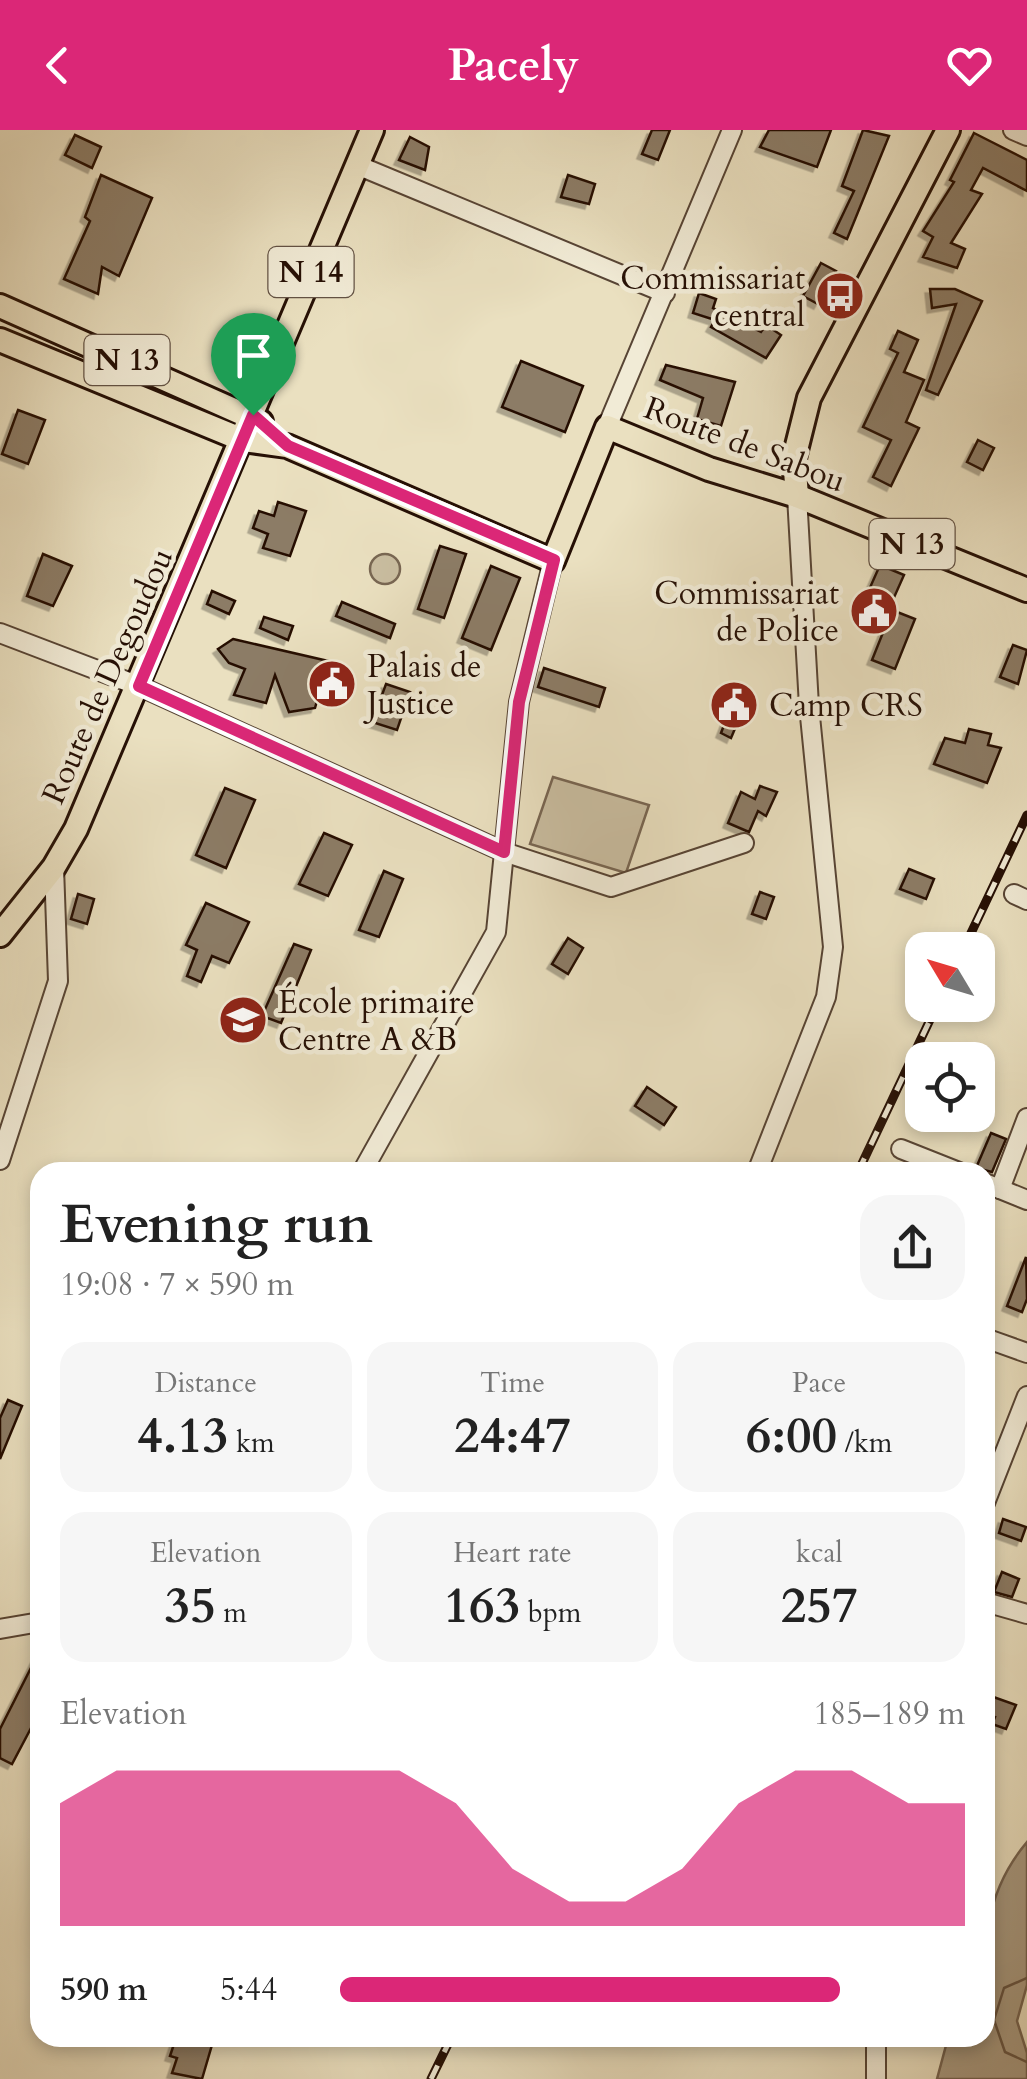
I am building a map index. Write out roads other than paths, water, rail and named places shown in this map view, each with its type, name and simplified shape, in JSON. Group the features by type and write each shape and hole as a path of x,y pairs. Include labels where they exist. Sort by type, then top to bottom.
{"main road":[{"name":"N 14","path":"248,428 372,130"},
{"path":"797,496 794,458 809,398 948,130"},
{"name":"N 13","path":"0,306 248,428 554,560"},
{"name":"N 13","path":"0,340 248,428"},
{"path":"554,560 606,427"},
{"name":"Route de Sabou","path":"606,427 708,468 797,496 1027,590"},
{"name":"Route de Degoudou","path":"0,935 54,867 76,829 248,428"}],"street":[{"path":"606,427 732,130"},
{"path":"1013,130 1027,136"},
{"path":"357,166 665,293"},
{"path":"761,1162 826,997 833,947 809,706 797,496"},
{"path":"368,1162 496,932 519,702 554,560"},
{"path":"0,633 139,686 504,852 612,886 744,843"},
{"path":"0,1160 58,982 54,867"},
{"path":"995,1180 1027,1118"},
{"path":"900,1149 933,1162"},
{"path":"995,1187 1027,1200"},
{"path":"995,1342 1027,1353"},
{"path":"995,1478 1027,1396"},
{"path":"995,1605 1027,1614"},
{"path":"0,1629 30,1624"},
{"path":"876,2047 876,2079"}],"water":[{"path":"1027,1842 1027,1985 1017,2021 1027,2053 1027,2079 937,2079 946,2047 995,2047 995,1900"}],"railway":[{"path":"972,932 1027,815"},
{"path":"863,1162 929,1022"},
{"path":"431,2079 447,2047"}],"place":[{"name":"Commissariat central","path":"840,296"},
{"name":"Commissariat de Police","path":"874,611"},
{"name":"Palais de Justice","path":"332,684"},
{"name":"Camp CRS","path":"734,705"},
{"name":"École primaire Centre A &B","path":"243,1020"}]}
